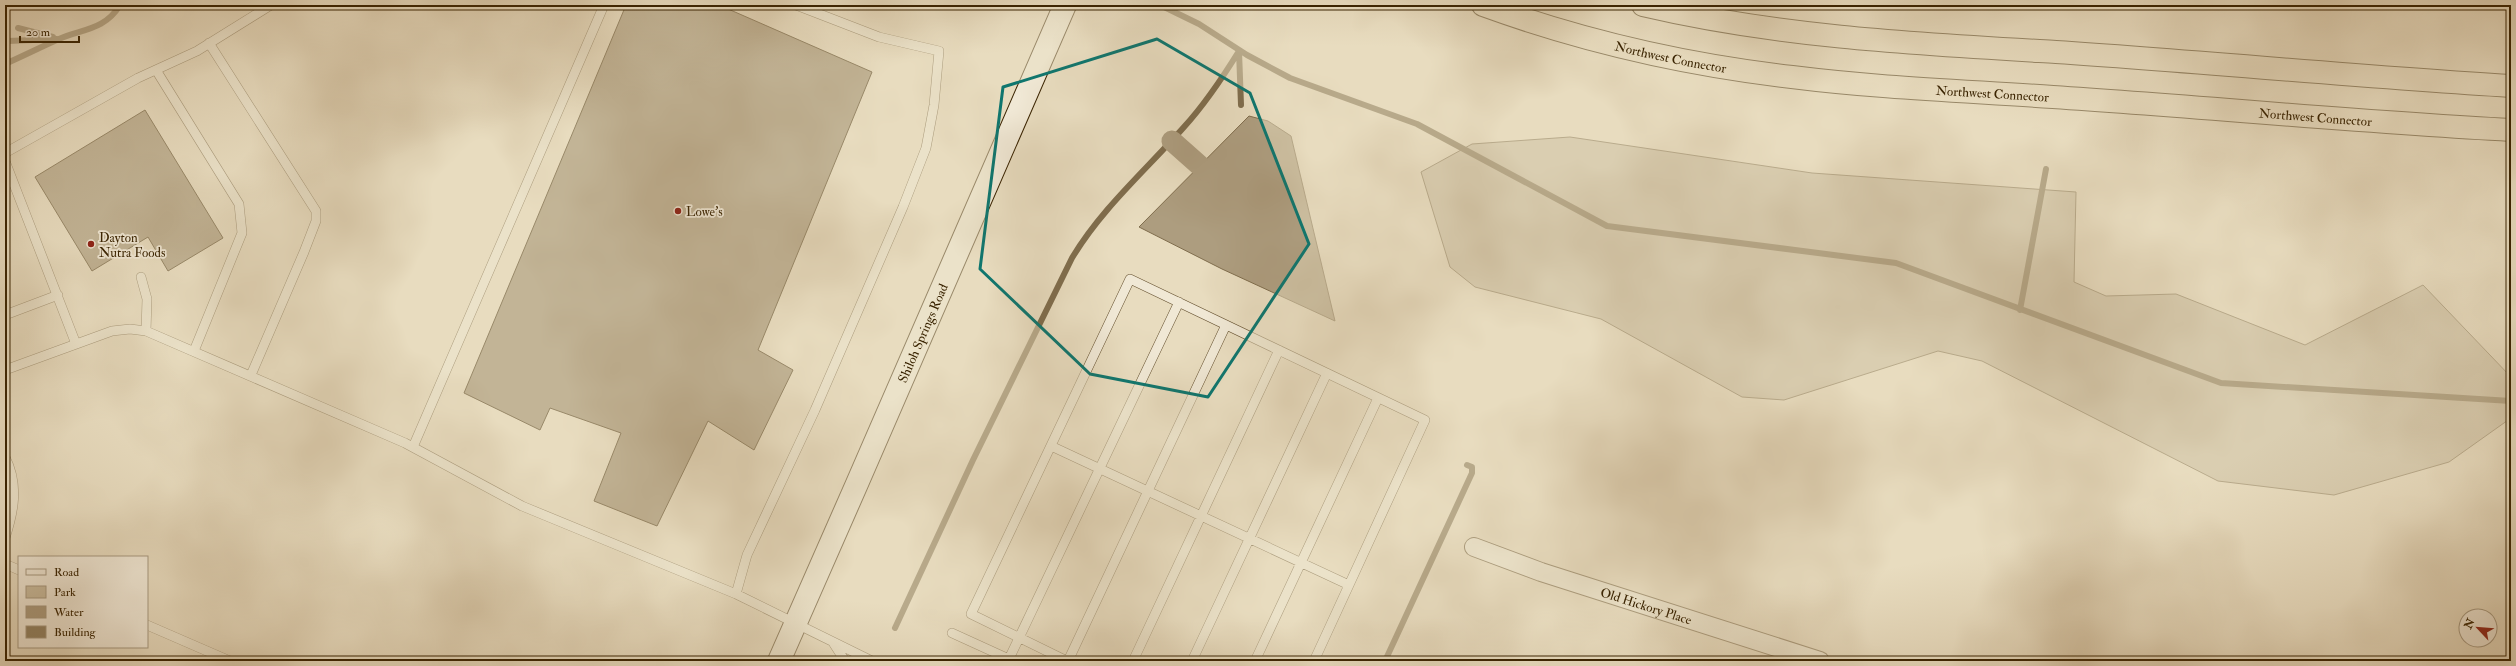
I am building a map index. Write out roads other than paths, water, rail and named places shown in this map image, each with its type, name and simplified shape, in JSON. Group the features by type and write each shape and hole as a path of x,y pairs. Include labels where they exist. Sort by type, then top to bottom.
{"highway":[{"name":"Northwest Connector","path":"1483,5 1594,40 1654,54 1792,78 1926,90 2052,97 2387,124 2511,130"},
{"path":"1643,5 1764,28 1924,45 2511,86"}],"street":[{"name":"Shiloh Springs Road","path":"779,661 1065,5"},
{"name":"Old Hickory Place","path":"1474,547 1541,572 1811,660"}],"lane":[{"path":"5,153 156,70 209,43 271,5"},
{"path":"413,447 604,5"},
{"path":"736,594 747,554 787,474 903,207 926,148 934,105 939,51 879,37 796,5"},
{"path":"209,43 316,211 316,221 309,240 250,375"},
{"path":"156,70 239,204 242,233 194,352"},
{"path":"5,161 76,344"},
{"path":"141,278 147,299 146,331"},
{"path":"1226,325 1068,661 971,614 1130,279 1425,420 1314,661"},
{"path":"5,315 58,295"},
{"path":"952,633 1008,660 1020,638 1099,468 1179,302"},
{"path":"5,370 112,331 130,329 146,331 413,447 447,468 522,506 736,594 872,661"},
{"path":"1133,661 1279,350"},
{"path":"1192,661 1327,373"},
{"path":"1255,661 1378,398"},
{"path":"1051,446 1349,585"},
{"path":"5,538 13,515 15,497 6,464"},
{"path":"5,564 18,570"},
{"path":"148,625 230,661"},
{"path":"833,643 845,661"}],"water":[{"path":"1249,116 1268,121 1291,136 1335,321 1222,269 1139,227"}],"waterway":[{"path":"5,64 59,39 100,24 114,13 120,5"},
{"path":"1160,5 1199,24 1247,55 1290,78 1417,124 1607,226 1896,263 2221,383 2511,401"},
{"path":"18,28 53,37"},
{"path":"8,41 57,39"},
{"path":"1239,51 1241,105"},
{"path":"895,628 973,460 1072,258 1097,222 1192,118 1239,51"},
{"path":"1172,141 1207,172"},
{"path":"2020,310 2046,169"},
{"path":"1385,661 1472,473 1472,467 1467,465"}],"place":[{"name":"Lowe's","path":"678,211"},
{"name":"Dayton Nutra Foods","path":"91,244"}]}
